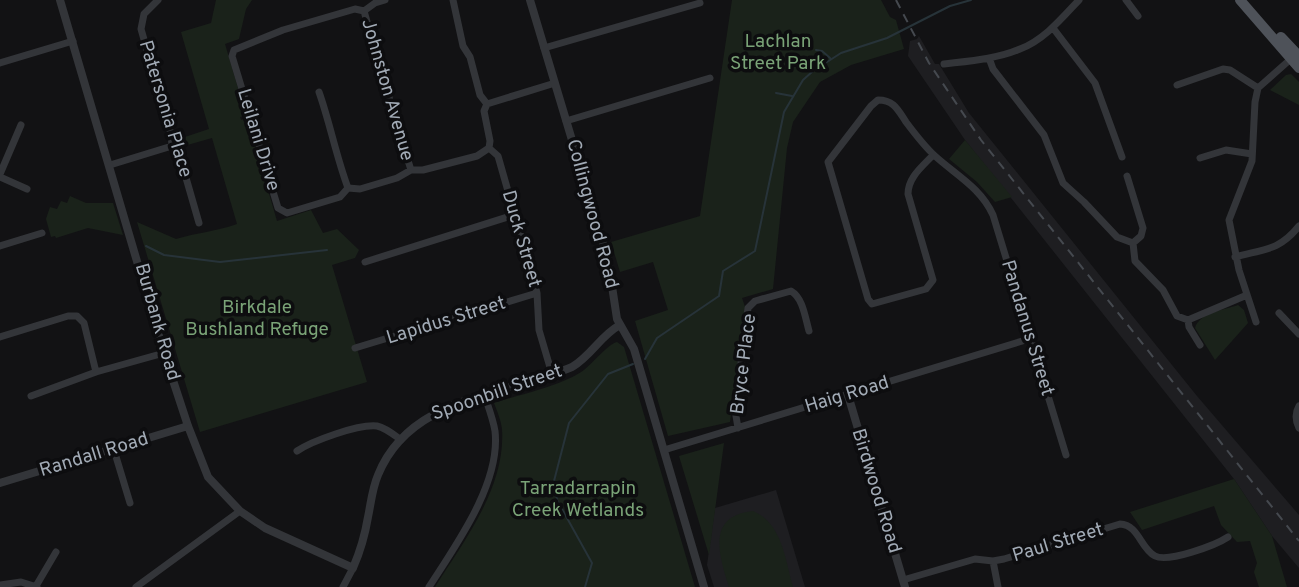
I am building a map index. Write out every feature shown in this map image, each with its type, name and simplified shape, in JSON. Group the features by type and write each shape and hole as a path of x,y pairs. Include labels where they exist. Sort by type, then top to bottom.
{"main road":[{"path":"1243,2 1295,56 1299,68"}],"street":[{"name":"Burbank Road","path":"60,0 164,353 208,477 240,511 265,528 353,568"},
{"name":"Patersonia Place","path":"158,0 144,14 141,29 171,134 172,146 180,157 199,223"},
{"name":"Leilani Drive","path":"385,0 364,10 355,9 283,30 234,50 232,56 278,208 287,213 309,207 340,197 348,188 360,189 397,178 411,170 423,170 477,156 489,149"},
{"name":"Duck Street","path":"453,0 463,46 470,57 480,95 487,104 484,111 489,149 498,156 537,293 539,330 552,374"},
{"name":"Collingwood Road","path":"530,0 608,260 615,312 634,348 704,587"},
{"path":"944,64 989,58 1020,50 1053,28 1079,0"},
{"path":"1126,0 1139,16"},
{"path":"544,48 700,3"},
{"name":"Johnston Avenue","path":"364,10 373,43 379,52 392,110 411,170"},
{"path":"1053,28 1095,83 1122,157"},
{"path":"0,63 73,41"},
{"path":"1256,323 1235,257 1230,220 1252,161 1258,88 1295,56"},
{"path":"989,58 993,69 1044,135 1063,183 1117,237 1133,243"},
{"path":"1177,85 1223,69 1230,70 1258,88"},
{"path":"566,121 710,78"},
{"path":"487,104 555,83"},
{"path":"319,92 348,188"},
{"path":"878,100 893,103 933,155 908,186 932,284 926,289 872,304 867,299 828,162 878,100"},
{"path":"21,125 0,176 27,189"},
{"path":"110,164 172,146"},
{"path":"1200,158 1227,150 1252,154"},
{"name":"Pandanus Street","path":"933,155 986,201 993,215 1066,454"},
{"path":"1127,176 1143,228 1141,236 1133,243"},
{"path":"365,262 514,215"},
{"path":"1235,257 1281,244 1288,240 1299,226"},
{"path":"0,246 42,233"},
{"path":"1133,243 1135,261 1163,290 1177,316 1188,320 1247,295"},
{"name":"Bryce Place","path":"738,428 735,410 748,307 755,301 791,291 799,299 809,331"},
{"name":"Lapidus Street","path":"355,348 537,293"},
{"path":"1279,313 1299,334"},
{"path":"0,337 68,316 77,316 84,323 96,372"},
{"path":"1188,320 1189,327 1200,345"},
{"name":"Spoonbill Street","path":"343,587 353,568 366,529 377,478 385,461 401,440 435,413 484,394 572,367 586,358 607,334 620,325"},
{"name":"Haig Road","path":"664,450 1030,339"},
{"path":"31,396 96,372 164,353"},
{"path":"429,587 475,511 488,476 495,448 495,429 484,394"},
{"name":"Birdwood Road","path":"848,395 904,583"},
{"path":"1299,406 1296,422 1299,428"},
{"name":"Randall Road","path":"0,483 188,426"},
{"path":"296,451 306,445 368,426 379,426 401,440"},
{"path":"114,450 130,503"},
{"path":"136,587 240,511"},
{"name":"Paul Street","path":"904,583 975,559 993,561 1120,524 1132,527 1151,554 1157,558 1167,559 1219,543 1227,537"},
{"path":"0,585 21,582 36,586 56,552"},
{"path":"993,561 998,587"}],"shaded area":[{"path":"919,36 969,113 1197,396 1299,515 1299,568 1272,536 1234,479 965,140 908,56 910,41"},
{"path":"776,490 805,587 714,587 707,565 715,508"}],"green space":[{"name":"Birkdale Bushland Refuge","path":"216,0 252,0 246,9 239,39 225,44 246,115 240,117 241,120 247,118 277,221 311,210 323,233 337,229 359,250 355,258 332,265 367,382 200,432 137,222 176,239 237,224 212,138 184,146 182,138 209,129 181,32 211,23"},
{"name":"Lachlan Street Park","path":"732,0 881,0 890,17 896,20 904,49 851,65 820,82 793,122 787,148 773,289 742,298 745,307 730,422 668,436 635,321 668,310 653,262 620,272 611,242 700,216"},
{"path":"1291,74 1299,82 1299,105 1270,90 1286,75"},
{"path":"965,140 1012,197 995,202 977,182 949,159"},
{"path":"70,196 86,203 113,203 123,235 88,228 56,238 51,237 46,219 50,207 57,209 61,201 67,203"},
{"path":"1238,305 1244,310 1248,323 1215,360 1195,328 1197,323 1207,315"},
{"name":"Tarradarrapin Creek Wetlands","path":"617,342 624,347 695,587 435,587 481,513 497,472 502,429 494,403 575,376"},
{"path":"724,443 709,555 679,456"},
{"path":"1234,479 1272,536 1287,587 1259,587 1254,572 1257,563 1250,541 1237,542 1221,525 1214,506 1142,530 1130,512"},
{"path":"753,511 763,517 776,533 793,587 729,587 720,550 722,529 728,520 738,514"}],"waterway":[{"path":"645,359 657,338 719,296 723,271 755,251 784,112 803,80 841,53 887,38 950,6 971,0"},
{"path":"816,50 822,51 830,58"},
{"path":"776,93 792,96"},
{"path":"146,246 164,255 220,262 327,250"},
{"path":"585,587 592,563 557,500 554,481 569,423 608,374 633,364"}],"railway":[{"path":"896,0 929,63 981,140 1299,541"}]}
